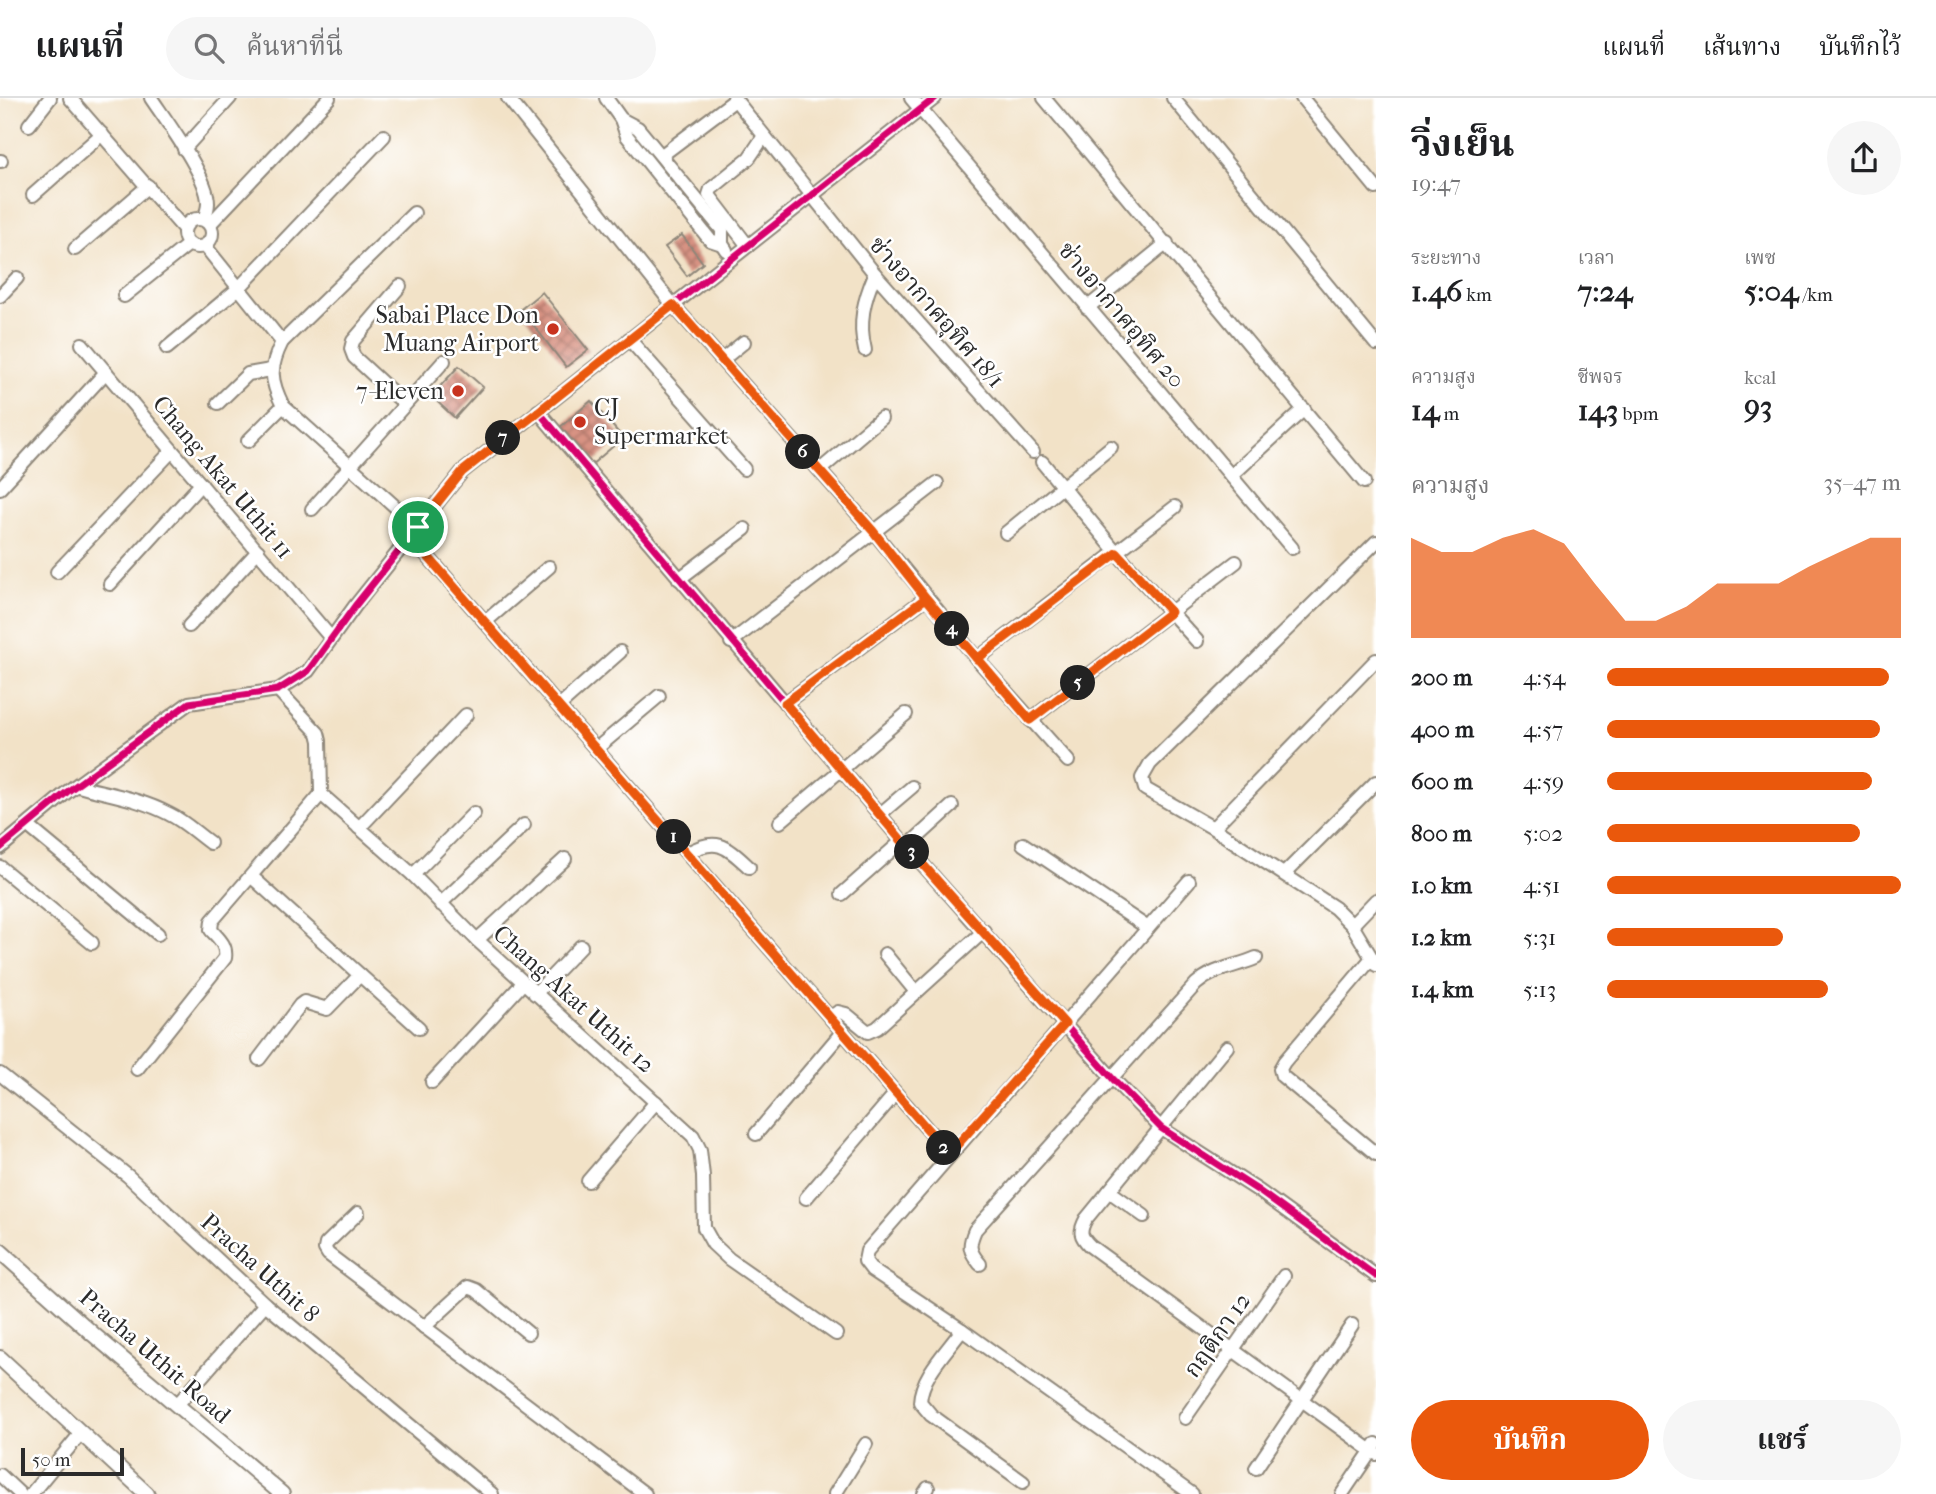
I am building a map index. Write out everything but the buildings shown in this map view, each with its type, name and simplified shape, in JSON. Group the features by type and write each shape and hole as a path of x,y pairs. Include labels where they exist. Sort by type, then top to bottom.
{"street":[{"path":"29,125 50,98"},
{"path":"70,98 184,229"},
{"path":"152,98 184,149 206,192 207,221 213,232 211,240 205,246 189,244 184,237 188,222 195,218 207,221"},
{"path":"184,149 230,98"},
{"path":"207,221 329,98"},
{"path":"508,98 673,305 873,531 977,659 1068,761"},
{"path":"606,98 621,119 627,136 710,240 722,244"},
{"name":"ช่างอากาศอุทิศ 20","path":"911,98 1292,548"},
{"path":"0,848 189,703 278,690 308,671 462,472 935,98"},
{"path":"1044,98 1364,482"},
{"path":"1172,98 1376,344"},
{"path":"1302,98 1376,188"},
{"path":"662,155 735,99"},
{"name":"ช่างอากาศอุทิศ 18/1","path":"735,99 875,274 1063,485 1117,553 1197,641"},
{"path":"621,119 638,128 722,230 722,244 732,259"},
{"path":"33,195 102,134"},
{"path":"167,348 239,288 384,136"},
{"path":"748,246 709,195 711,189 749,158 764,136"},
{"path":"75,248 148,186"},
{"path":"414,213 282,342 271,370 273,383 283,406 350,466 414,531 485,622 949,1154"},
{"path":"1087,308 1167,243"},
{"path":"124,296 189,244"},
{"path":"205,246 282,342"},
{"path":"865,350 860,330 864,303 875,274"},
{"path":"0,296 17,278"},
{"path":"400,286 353,341 351,349 354,357 405,404"},
{"path":"629,339 744,469"},
{"path":"722,360 744,342"},
{"name":"Chang Akat Uthit 11","path":"82,344 331,638"},
{"path":"312,509 444,361"},
{"path":"218,403 248,374 271,370"},
{"path":"0,488 106,372"},
{"path":"248,441 283,406"},
{"path":"1231,476 1304,409"},
{"path":"538,411 879,815 1113,1079 1161,1128 1259,1191 1376,1276"},
{"path":"820,470 881,418"},
{"path":"1006,533 1111,447"},
{"path":"57,572 172,451"},
{"path":"731,642 937,483"},
{"path":"110,584 201,484"},
{"path":"977,659 1175,506"},
{"path":"678,579 746,529"},
{"path":"1376,542 1150,764 1142,778 1145,789 1284,873 1323,899 1352,925 1374,962 1280,1069 1282,1076 1376,1154"},
{"path":"189,626 258,551"},
{"path":"1030,720 1236,562"},
{"path":"485,622 548,567"},
{"path":"785,703 926,598"},
{"path":"559,706 620,652"},
{"path":"1213,828 1376,660"},
{"path":"137,1069 225,958 224,945 210,926 321,794 318,733 278,690"},
{"path":"596,749 659,696"},
{"path":"780,822 906,714"},
{"path":"359,828 466,715"},
{"path":"1284,873 1376,782"},
{"path":"78,786 167,813 210,843"},
{"path":"879,815 912,787"},
{"name":"Chang Akat Uthit 12","path":"321,794 413,875 523,983 693,1136 700,1150 704,1228 713,1244 729,1259 836,1334"},
{"path":"842,894 952,806"},
{"path":"413,875 474,813"},
{"path":"440,904 524,825"},
{"path":"27,826 158,934"},
{"path":"688,853 698,847 713,844 727,847 749,867"},
{"path":"1023,844 1148,928"},
{"path":"477,940 565,859"},
{"path":"0,867 92,943"},
{"path":"252,877 419,1028"},
{"path":"1189,881 949,1154 867,1251 865,1261 872,1270 962,1330 1192,1494"},
{"path":"1352,925 1376,900"},
{"path":"831,1017 838,1012 846,1014 869,1031 877,1028 984,932"},
{"path":"535,994 581,946"},
{"path":"886,954 916,992"},
{"path":"980,1264 970,1252 969,1244 975,1230 1207,974 1256,958"},
{"path":"259,1059 300,1005 304,1002 327,1009 360,975"},
{"path":"432,1082 523,983"},
{"path":"756,1134 842,1031"},
{"path":"1227,1046 1086,1219 1080,1230 1081,1237 1374,1450 1342,1494"},
{"name":"Pracha Uthit 8","path":"0,1074 128,1177 265,1304 492,1494"},
{"path":"806,1198 895,1094"},
{"path":"588,1181 656,1102"},
{"path":"1109,1191 1144,1216"},
{"path":"358,1213 326,1244 328,1254 645,1494"},
{"name":"Pracha Uthit Road","path":"0,1251 282,1494"},
{"name":"กฤติกา 12","path":"1185,1418 1284,1276"},
{"path":"425,1327 468,1287 476,1290 528,1333"},
{"path":"177,1405 265,1304"},
{"path":"1256,1468 1352,1325"},
{"path":"962,1330 927,1379 920,1392 920,1402 931,1415 1023,1482"},
{"path":"0,1358 148,1494"},
{"path":"31,1494 81,1433"},
{"path":"835,1494 866,1444"},
{"path":"0,1475 20,1494"}],"cycle path":[{"path":"0,848 67,792 189,703 278,690 308,671 355,606 462,472 935,98"},
{"path":"538,411 902,841 1113,1079 1161,1128 1259,1191 1376,1276"}],"place":[{"name":"Sabai Place Don Muang Airport","path":"553,329"},
{"name":"7-Eleven","path":"458,391"},
{"name":"CJ Supermarket","path":"580,422"}],"route":[{"path":"418,527 410,536 949,1154 1065,1024 902,841 785,703 926,598 977,659 1117,553 1171,612 1030,720 977,659 926,598 873,531 673,305 462,472 418,527"}]}
